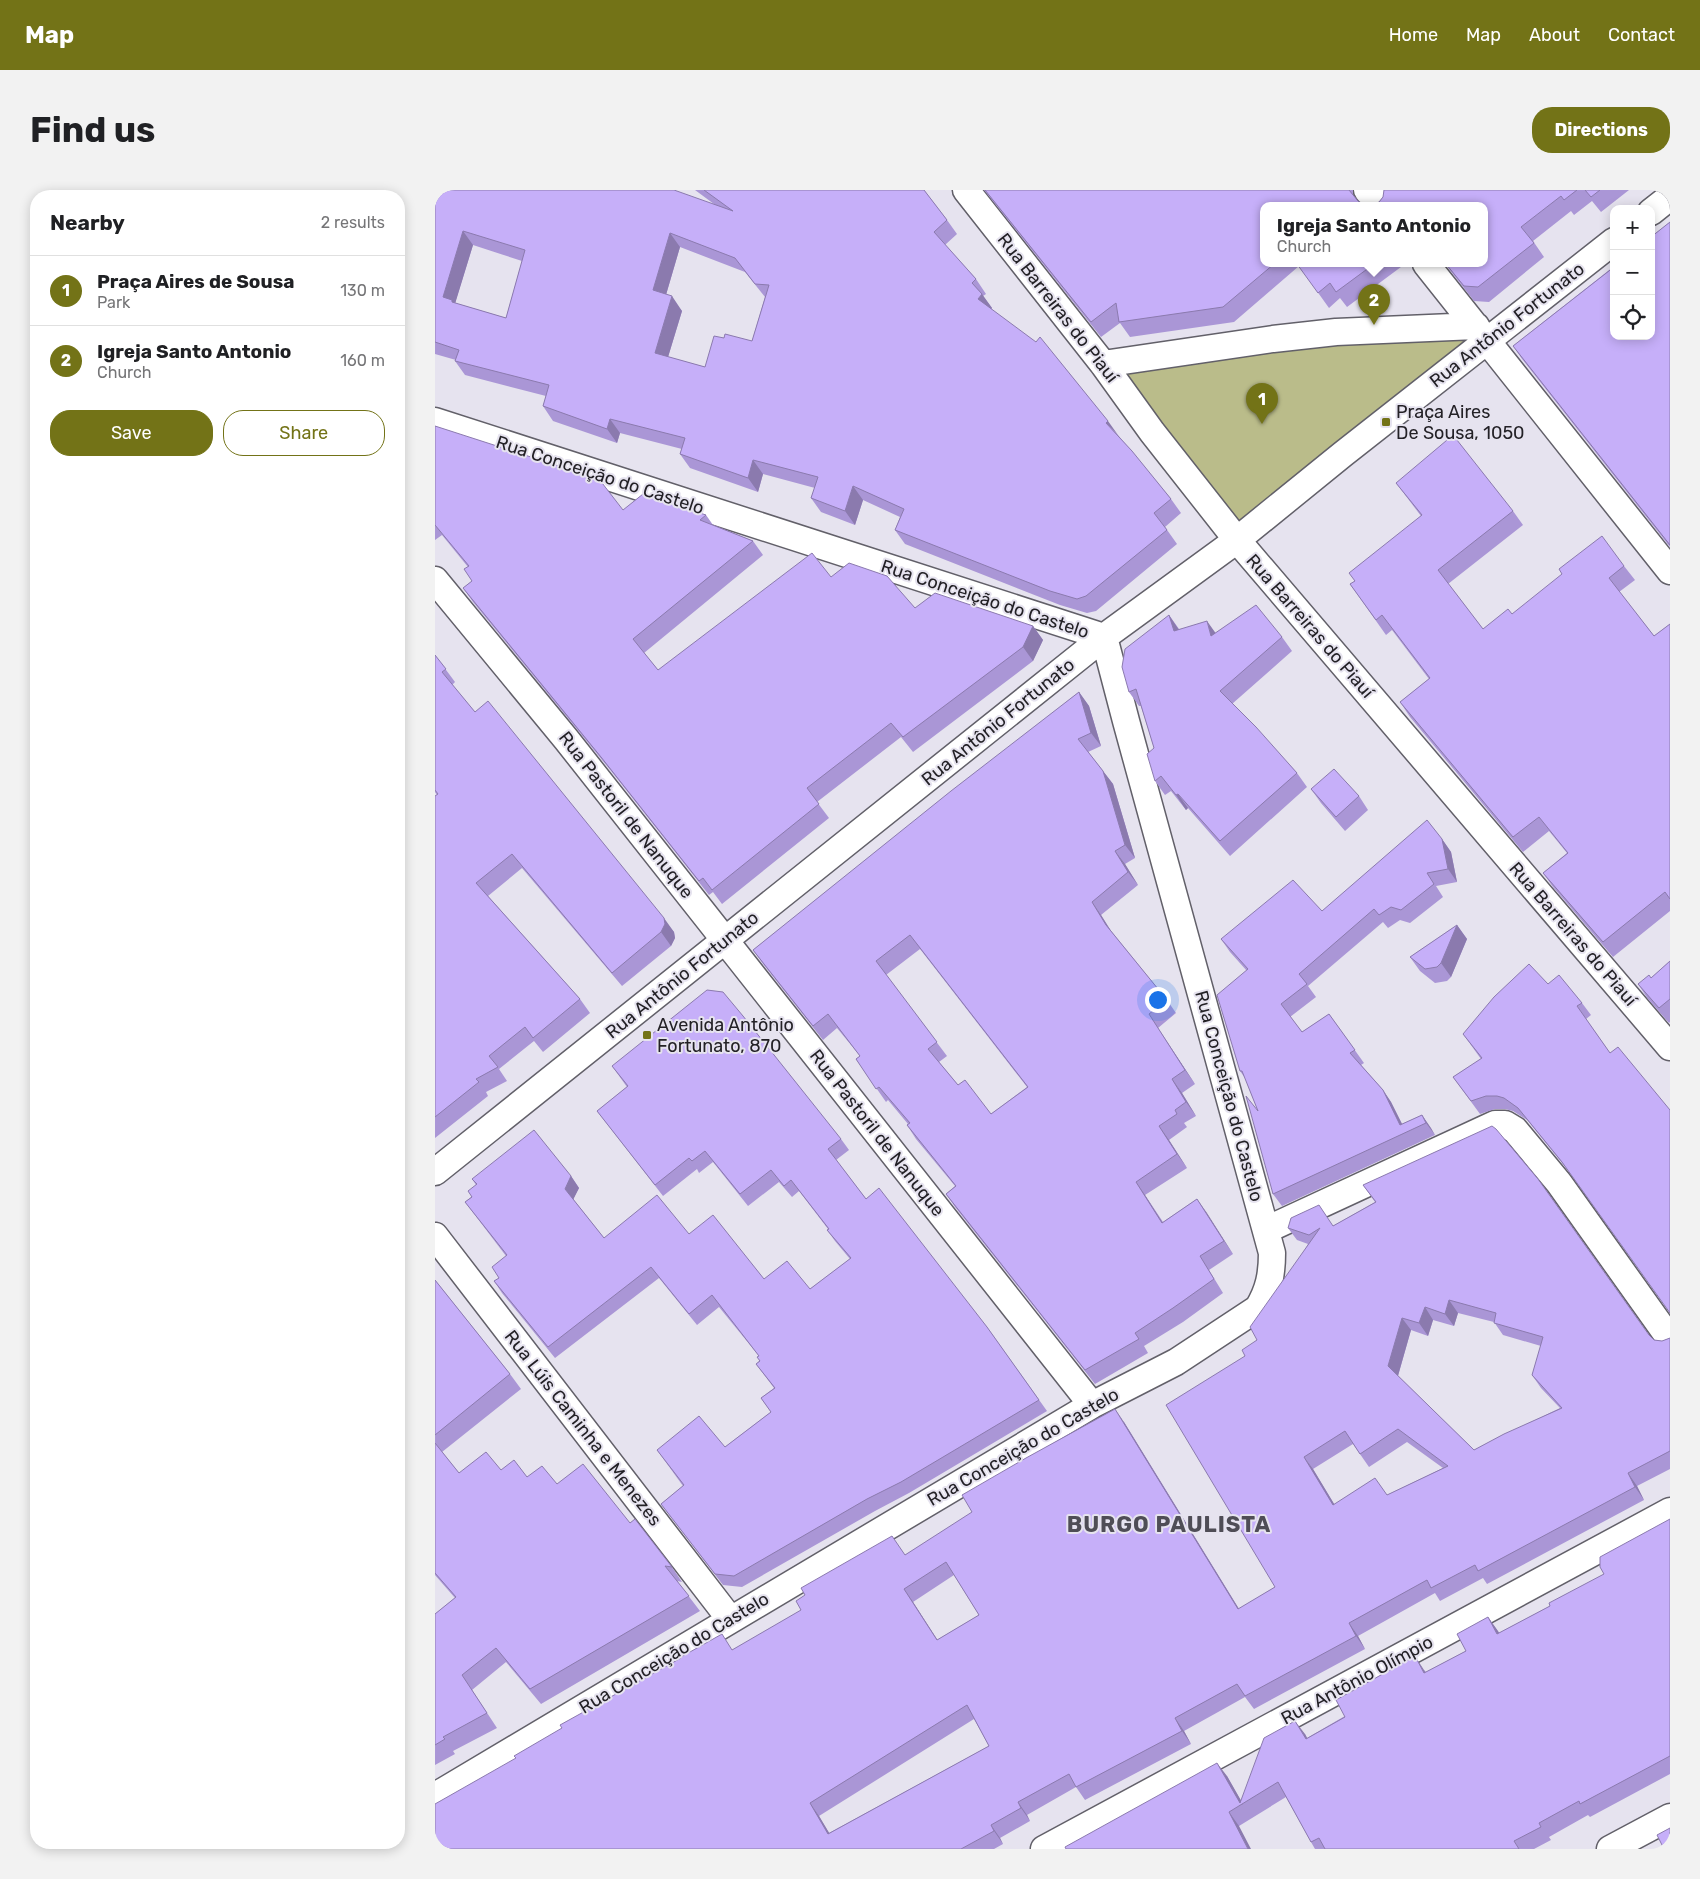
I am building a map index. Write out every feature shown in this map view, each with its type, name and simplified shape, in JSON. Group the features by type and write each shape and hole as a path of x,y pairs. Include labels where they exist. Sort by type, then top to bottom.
{"street":[{"name":"Rua Barreiras do Piauí","path":"966,190 1103,364 1152,432 1237,540 1670,1048"},
{"path":"1367,190 1377,202"},
{"path":"1655,209 1670,197"},
{"name":"Rua Antônio Fortunato","path":"435,1172 1104,637 1237,540 1482,333 1610,244"},
{"path":"1428,267 1670,570"},
{"path":"1103,364 1273,339 1336,332 1482,333"},
{"name":"Rua Conceição do Castelo","path":"435,421 1104,637 1125,721 1272,1254 1272,1272 1266,1294 1258,1308 1175,1362 1092,1405 435,1796"},
{"name":"Rua Pastoril de Nanuque","path":"435,580 566,739 1092,1405"},
{"path":"1266,1230 1495,1124 1505,1124 1515,1130 1559,1183 1670,1339"},
{"name":"Rua Lúis Caminha e Menezes","path":"435,1236 731,1619"},
{"name":"Rua Antônio Olímpio","path":"1044,1849 1670,1511"},
{"path":"1610,1849 1670,1817"}],"green space":[{"path":"1484,336 1239,534 1098,361 1310,342"}],"building":[{"path":"435,190 674,190 733,211 704,190 924,190 947,220 934,232 976,279 972,283 982,294 978,299 1036,342 1040,337 1108,421 1106,423 1132,451 1171,499 1154,513 1167,530 1086,596 1077,599 1050,591 895,530 904,509 853,486 845,511 811,498 818,477 753,460 748,478 680,454 685,438 610,419 607,429 543,406 549,385 455,361 459,350 435,342","holes":["463,231 525,250 506,318 452,302 452,300 443,297","670,233 735,258 755,284 769,285 752,341 725,334 724,338 714,336 705,367 655,353 672,296 653,290"]},
{"path":"985,190 1349,190 1360,202 1260,202 1260,267 1270,267 1223,307 1119,322 1116,303 1091,322"},
{"path":"1384,190 1577,190 1564,200 1561,196 1521,227 1534,243 1478,287 1464,286 1448,267 1488,267 1488,202 1379,202 1383,197"},
{"path":"1585,190 1600,190 1591,197"},
{"path":"1670,222 1670,545 1513,346 1610,270 1610,340 1655,340 1655,234"},
{"path":"1299,267 1370,267 1336,292 1330,283 1318,293"},
{"path":"435,426 599,479 623,510 643,494 706,515 700,520 753,541 633,639 658,670 812,553 831,577 849,563 887,576 915,608 935,593 1033,626 1023,647 903,737 891,723 807,788 819,804 712,890 703,878 699,881 463,588 472,581 464,569 469,566 435,525"},
{"path":"1453,435 1513,511 1438,570 1483,629 1508,609 1512,614 1562,574 1559,569 1602,536 1624,566 1609,578 1654,636 1670,624 1670,899 1665,892 1603,942 1543,873 1568,853 1539,817 1513,837 1400,702 1430,678 1382,615 1376,620 1350,584 1355,581 1349,573 1422,515 1396,483"},
{"path":"1256,605 1282,637 1220,691 1256,727 1297,773 1220,841 1178,794 1176,795 1161,776 1155,781 1147,754 1154,748 1136,689 1129,692 1122,667 1125,649 1169,615 1174,631 1207,621 1211,636"},
{"path":"435,655 446,669 442,672 475,712 488,701 664,918 665,924 661,932 612,973 512,854 476,883 580,999 533,1038 525,1027 489,1056 498,1067 476,1079 479,1082 435,1117 435,796 438,794 435,790"},
{"path":"1079,692 1091,733 1078,739 1103,771 1125,845 1115,851 1128,872 1092,902 1106,925 1167,1000 1149,1014 1185,1070 1172,1079 1186,1102 1175,1110 1177,1114 1159,1126 1177,1154 1136,1182 1162,1223 1197,1199 1224,1241 1200,1256 1214,1279 1135,1333 1139,1339 1085,1370 946,1194 956,1186 907,1125 910,1123 879,1087 876,1089 856,1059 860,1056 828,1014 813,1026 753,950 951,791","holes":["910,935 1028,1087 991,1114 965,1080 958,1085 928,1049 937,1042 876,961"]},
{"path":"1334,769 1359,796 1336,817 1311,789"},
{"path":"1427,820 1442,839 1448,869 1427,873 1434,884 1401,910 1391,907 1379,915 1374,909 1299,974 1307,984 1281,1004 1302,1032 1329,1014 1355,1050 1350,1053 1383,1090 1400,1125 1422,1115 1426,1123 1273,1194 1246,1096 1258,1111 1242,1071 1240,1071 1217,995 1248,969 1221,939 1293,880 1322,911"},
{"path":"1457,925 1441,963 1437,967 1425,969 1410,957"},
{"path":"1670,961 1670,999 1659,1008 1638,984 1649,975 1651,978"},
{"path":"1529,964 1548,984 1559,975 1582,1003 1577,1006 1610,1053 1618,1047 1670,1110 1670,1313 1562,1162 1518,1108 1504,1098 1497,1096 1486,1096 1471,1101 1453,1077 1482,1058 1463,1034 1494,997"},
{"path":"707,990 723,992 743,1016 841,1139 828,1149 866,1199 879,1188 987,1327 1039,1400 901,1482 867,1499 734,1576 715,1574 661,1504 684,1485 657,1450 699,1416 725,1447 771,1412 761,1398 775,1388 756,1364 760,1361 757,1357 759,1356 712,1295 689,1314 651,1267 548,1347 494,1281 499,1278 492,1267 507,1255 465,1202 472,1197 468,1191 477,1184 472,1179 534,1130 571,1176 565,1189 604,1238 657,1195 689,1234 713,1215 764,1279 787,1261 810,1289 851,1258 827,1230 829,1229 791,1180 784,1186 771,1170 740,1194 705,1151 692,1161 689,1158 655,1185 597,1111 628,1086 612,1066"},
{"path":"1492,1126 1496,1129 1538,1179 1649,1335 1654,1340 1662,1341 1670,1338 1670,1451 1628,1473 1635,1487 1478,1571 1475,1565 1431,1588 1427,1580 1349,1623 1356,1636 1245,1696 1237,1684 1175,1718 1182,1731 1076,1787 1069,1774 1018,1802 1021,1808 991,1825 994,1831 961,1849 435,1849 435,1804 516,1758 514,1756 562,1728 560,1725 722,1634 732,1650 801,1610 796,1601 805,1595 801,1588 892,1536 905,1555 972,1512 962,1495 1115,1409 1238,1609 1275,1587 1166,1405 1245,1356 1242,1350 1257,1340 1250,1327 1320,1228 1309,1235 1288,1228 1291,1218 1319,1205 1333,1226 1376,1202 1363,1185","holes":["1449,1300 1496,1313 1494,1323 1543,1337 1532,1375 1562,1408 1504,1434 1474,1450 1388,1366 1402,1318 1419,1323 1425,1307 1445,1314","1398,1429 1448,1466 1387,1495 1375,1478 1333,1505 1304,1457 1345,1431 1360,1454","946,1562 979,1615 937,1640 904,1589","967,1705 989,1746 828,1834 810,1803"]},
{"path":"435,1280 510,1374 435,1435"},
{"path":"435,1443 459,1473 486,1452 501,1470 514,1460 527,1477 542,1466 557,1484 583,1464 630,1523 635,1519 672,1567 665,1566 689,1596 530,1689 496,1648 462,1675 487,1713 443,1737 445,1739 435,1745 435,1614 456,1597 435,1573"},
{"path":"1670,1519 1670,1756 1580,1804 1579,1801 1539,1823 1541,1827 1514,1841 1519,1849 1325,1849 1319,1838 1311,1842 1278,1782 1229,1812 1248,1849 1066,1849 1065,1847 1217,1763 1240,1803 1264,1738 1295,1721 1306,1739 1345,1717 1336,1700 1415,1656 1424,1673 1466,1651 1457,1634 1488,1617 1497,1634 1550,1606 1549,1603 1604,1574 1600,1567 1600,1557"},
{"path":"1670,1828 1670,1849 1664,1849 1657,1835"}],"place":[{"name":"Igreja Santo Antonio","path":"1374,325"},
{"name":"Praça Aires De Sousa, 1050","path":"1386,422"},
{"name":"Praça Aires de Sousa","path":"1262,424"},
{"name":"Avenida Antônio Fortunato, 870","path":"647,1035"}],"district":[{"name":"BURGO PAULISTA","path":"1169,1524"}]}
